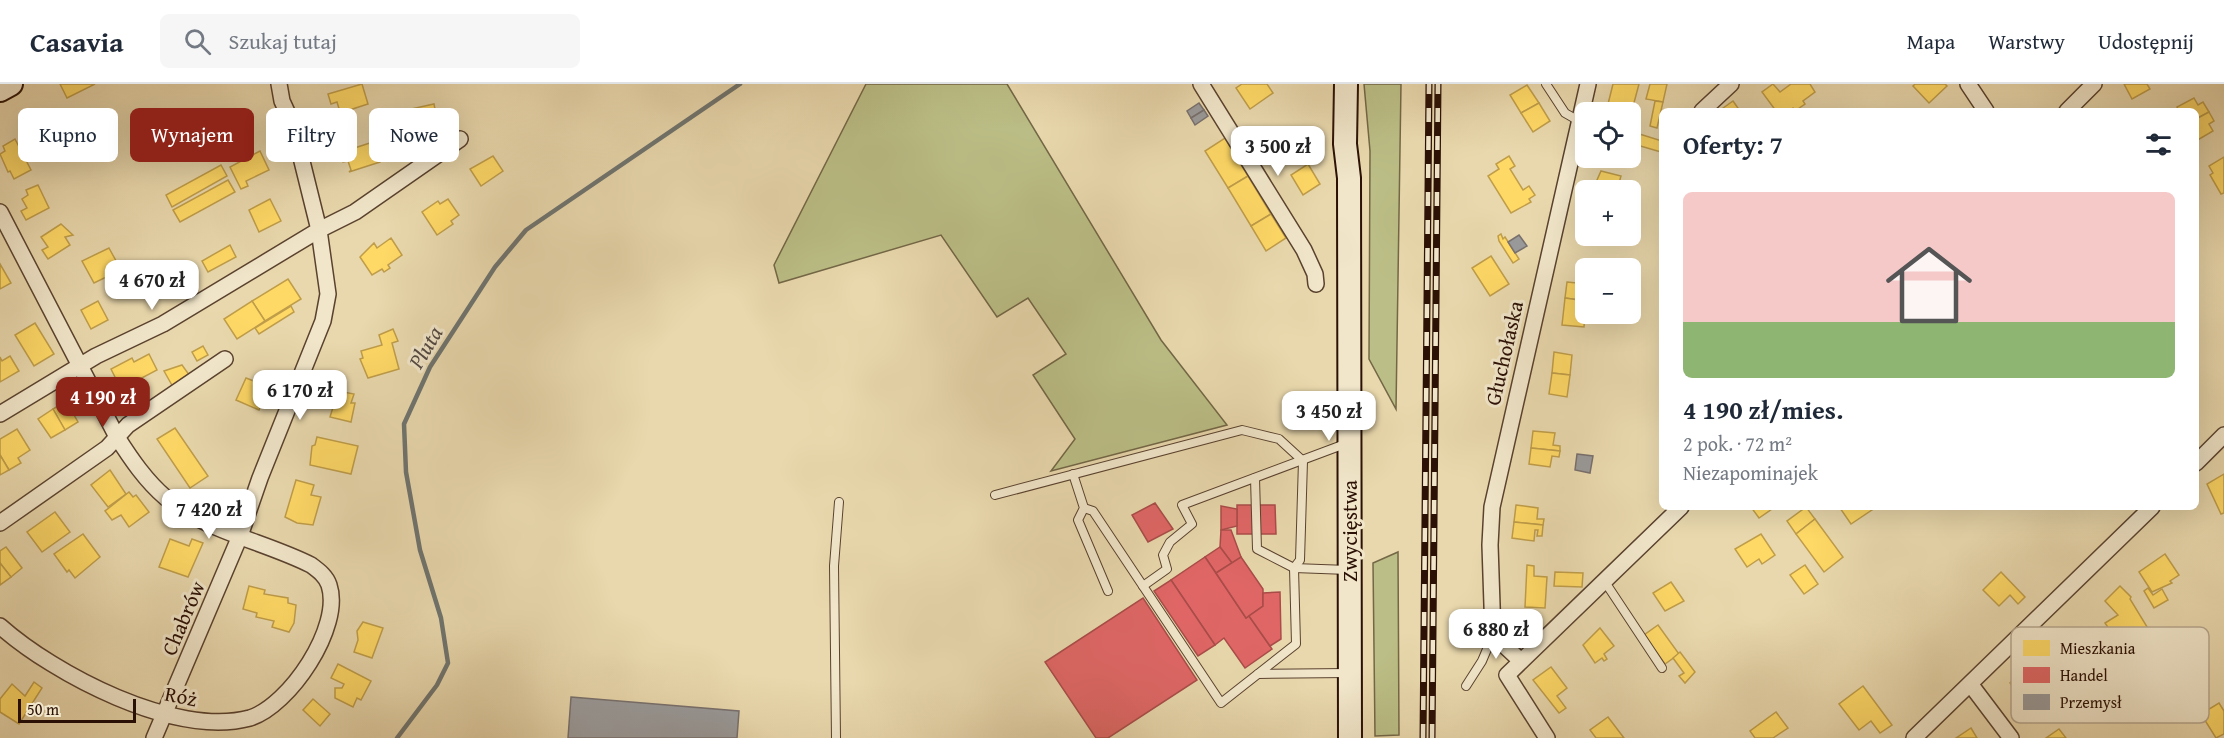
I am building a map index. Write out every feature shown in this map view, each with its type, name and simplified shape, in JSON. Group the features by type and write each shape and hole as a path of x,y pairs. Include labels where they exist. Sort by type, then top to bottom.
{"main road":[{"path":"0,90 11,84"},
{"name":"Zwycięstwa","path":"1330,84 1345,144 1349,178 1350,738"},
{"name":"Zwycięstwa","path":"1345,144 1346,84"}],"street":[{"name":"Chabrów","path":"154,738 240,536 260,478 323,321 328,294 319,230 293,125 282,101 279,84"},
{"path":"1201,84 1304,250 1315,274 1316,284"},
{"name":"Głuchołaska","path":"1584,102 1588,84"},
{"path":"1705,108 1731,84"},
{"path":"1968,84 1984,108"},
{"path":"2070,108 2094,84"},
{"path":"0,414 79,366 163,324 319,230 355,212 460,139"},
{"name":"Głuchołaska","path":"1493,635 1490,544 1492,507 1575,139"},
{"name":"Róż","path":"0,212 5,235 117,437 138,468 167,498 240,536 294,556 322,573 331,594 327,622 300,679 276,703 251,718 219,723 178,720 105,693 31,651 0,626"},
{"path":"0,523 107,448 128,425 225,359"},
{"path":"2199,460 2224,435"},
{"path":"1547,738 1507,675 1678,510"},
{"path":"2030,627 2149,510"},
{"path":"1493,635 1521,661"},
{"path":"1914,738 2011,646"},
{"path":"1971,685 2011,738"}],"lane":[{"path":"1546,84 1565,113 1575,119"},
{"path":"995,495 1242,430 1279,439 1303,461 1300,560 1294,568 1296,644 1221,703 1093,512 1084,508"},
{"path":"1143,586 1167,569 1163,555 1170,542 1191,524 1182,505 1350,442"},
{"path":"1072,474 1084,508 1078,520 1108,591"},
{"path":"1255,478 1257,549 1294,568 1349,570"},
{"path":"836,738 834,566 839,502"},
{"path":"1605,582 1662,668"},
{"path":"1466,686 1482,661 1493,635"},
{"path":"1258,674 1349,673"}],"green space":[{"path":"866,84 1007,84 1161,340 1227,425 1051,471 1075,439 1033,375 1066,354 1028,298 997,317 941,235 779,283 774,265"},
{"path":"1364,84 1401,84 1396,409 1369,359 1370,151"},
{"path":"1398,552 1399,735 1375,736 1373,563"}],"building: Mieszkania":[{"path":"60,84 95,84 67,98"},
{"path":"362,84 368,104 356,108 339,108 337,102 331,104 328,94"},
{"path":"1242,84 1267,84 1273,93 1250,109 1236,88"},
{"path":"1613,84 1639,84 1634,102 1608,102"},
{"path":"1650,84 1667,84 1663,102 1646,99"},
{"path":"1773,84 1780,92 1791,84 1810,84 1815,92 1803,101 1805,104 1799,108 1774,108 1762,92"},
{"path":"1915,84 1945,84 1947,86 1929,103 1913,86"},
{"path":"2124,84 2147,84 2150,89 2132,99"},
{"path":"1527,85 1539,103 1521,113 1510,95"},
{"path":"2194,98 2198,105 2203,102 2209,112 2199,117 2199,108 2177,107"},
{"path":"1655,101 1663,102 1662,108 1659,108 1657,128 1650,126"},
{"path":"1733,101 1738,108 1723,108"},
{"path":"1539,103 1550,121 1533,132 1521,113"},
{"path":"434,104 435,108 416,108"},
{"path":"2209,112 2214,121 2209,124 2213,131 2199,139 2199,117"},
{"path":"1641,134 1659,140 1659,151 1641,146"},
{"path":"1225,138 1248,176 1228,188 1205,151"},
{"path":"15,139 18,145 18,162 27,162 31,170 14,179 10,171 8,172 0,154 5,151 3,146"},
{"path":"369,143 369,162 380,162 349,172 351,170 348,162 357,162 357,147"},
{"path":"260,151 269,170 246,181 248,186 241,189 230,167 239,162 254,162 254,154"},
{"path":"493,156 503,171 481,186 470,169"},
{"path":"1509,156 1515,166 1510,169 1523,190 1529,186 1535,195 1529,199 1531,202 1511,213 1488,176 1499,169 1496,164"},
{"path":"2224,157 2224,193 2221,194 2210,175 2213,173 2209,166"},
{"path":"1308,164 1320,184 1303,195 1291,175"},
{"path":"221,165 227,176 172,207 166,195"},
{"path":"1601,171 1621,176 1620,180 1597,180"},
{"path":"1248,176 1271,214 1251,226 1228,188"},
{"path":"228,180 235,192 180,222 173,210"},
{"path":"38,185 49,208 26,220 21,211 27,208 22,199 28,195 26,190"},
{"path":"270,199 281,221 259,232 249,210"},
{"path":"448,199 459,215 451,221 453,224 437,235 422,212 438,201 440,204"},
{"path":"1271,214 1286,238 1266,251 1251,226"},
{"path":"61,224 73,235 65,237 70,245 48,259 42,250 48,247 41,237"},
{"path":"1501,234 1519,259 1513,263 1499,241 1498,236"},
{"path":"391,238 402,255 388,265 390,268 384,272 382,269 372,275 360,257 374,243 377,248"},
{"path":"230,245 236,257 208,272 202,261"},
{"path":"109,248 121,270 94,283 82,261"},
{"path":"1491,256 1509,284 1490,296 1472,268"},
{"path":"0,264 11,283 0,289"},
{"path":"288,279 301,299 265,321 252,301"},
{"path":"1567,282 1575,283 1575,299 1565,298"},
{"path":"1565,298 1575,299 1575,324 1584,324 1584,327 1562,325"},
{"path":"98,301 108,320 91,329 81,310"},
{"path":"252,301 265,321 237,339 224,319"},
{"path":"291,306 294,312 259,334 255,328"},
{"path":"35,323 54,354 34,366 15,335"},
{"path":"393,329 398,341 392,343 399,369 368,378 360,359 363,358 361,351 382,345 379,335"},
{"path":"203,346 208,355 197,361 192,352"},
{"path":"1554,352 1572,355 1570,375 1552,373"},
{"path":"149,354 157,370 121,389 111,369 132,358 134,362"},
{"path":"10,356 19,371 0,382 0,357 2,361"},
{"path":"182,365 190,376 173,387 164,371"},
{"path":"1552,373 1570,375 1567,397 1549,394"},
{"path":"246,378 269,387 259,410 236,400"},
{"path":"338,391 354,394 351,403 355,403 351,422 330,417"},
{"path":"66,401 78,422 65,430 53,409"},
{"path":"53,409 65,430 51,438 38,419"},
{"path":"175,428 208,476 190,488 157,439"},
{"path":"17,429 30,450 18,458 21,463 9,470 0,455 0,439"},
{"path":"1533,431 1555,433 1553,445 1560,446 1560,451 1531,448"},
{"path":"317,437 358,446 351,474 310,465 312,446 315,445"},
{"path":"1531,448 1560,451 1559,457 1552,456 1550,467 1529,464"},
{"path":"0,455 9,470 0,475"},
{"path":"110,470 126,494 108,507 91,485"},
{"path":"2224,474 2224,513 2221,514 2207,484"},
{"path":"296,480 314,485 311,495 321,497 313,525 297,523 285,517"},
{"path":"129,492 133,497 136,495 149,512 129,527 121,515 112,520 105,511"},
{"path":"1516,505 1538,508 1537,519 1544,519 1543,525 1514,522"},
{"path":"1753,510 1771,510 1759,518"},
{"path":"1802,510 1808,510 1815,519 1796,534 1787,521"},
{"path":"1841,510 1872,510 1851,524"},
{"path":"55,512 70,532 42,552 27,532"},
{"path":"1815,519 1843,557 1824,572 1796,534"},
{"path":"1514,522 1543,525 1542,536 1537,536 1538,530 1535,530 1534,541 1512,538"},
{"path":"83,534 100,557 75,578 69,570 67,572 54,554"},
{"path":"1761,534 1775,555 1762,564 1759,559 1747,567 1735,549"},
{"path":"170,539 189,546 192,539 203,543 188,577 159,567"},
{"path":"6,547 22,568 11,577 0,563 0,551"},
{"path":"2165,554 2179,575 2170,581 2172,583 2152,592 2139,572"},
{"path":"0,563 11,577 0,585"},
{"path":"1527,565 1534,566 1534,576 1547,577 1545,608 1525,607"},
{"path":"1805,565 1818,584 1804,594 1790,575"},
{"path":"1555,572 1583,573 1582,587 1554,586"},
{"path":"2001,572 2025,597 2018,604 2010,595 1999,606 1983,590"},
{"path":"1671,582 1684,601 1665,611 1653,593"},
{"path":"249,586 265,590 264,594 288,598 288,603 296,605 294,623 289,632 272,627 274,621 256,617 257,613 243,609"},
{"path":"2120,586 2131,597 2130,599 2147,627 2108,627 2105,623 2118,615 2105,601"},
{"path":"2148,588 2153,595 2162,589 2168,600 2154,608 2144,591"},
{"path":"363,622 383,628 372,658 354,652 358,640 357,631"},
{"path":"1658,625 1679,654 1665,664 1644,635"},
{"path":"1600,628 1614,646 1604,654 1607,659 1604,661 1602,658 1595,663 1583,645"},
{"path":"1680,652 1695,672 1685,683 1679,676 1684,673 1673,658"},
{"path":"338,664 371,681 361,700 357,698 353,707 335,698 335,688 342,688 344,684 331,678"},
{"path":"1551,667 1567,688 1557,696 1566,708 1559,713 1533,680"},
{"path":"34,682 42,688 19,724 0,712 0,699 12,684 25,696"},
{"path":"1863,686 1892,725 1880,733 1871,721 1859,730 1839,704"},
{"path":"313,699 330,714 320,726 303,710"},
{"path":"2219,703 2224,711 2224,734 2216,738 2207,723 2209,723 2209,709"},
{"path":"1776,712 1788,728 1773,738 1755,738 1750,731"},
{"path":"1608,717 1624,738 1596,738 1590,730"},
{"path":"1971,728 1977,738 1956,738"},
{"path":"2059,729 2066,738 2046,738"}],"building: Handel":[{"path":"1155,503 1173,529 1148,542 1132,515"},
{"path":"1237,505 1275,505 1276,534 1237,534"},
{"path":"1221,506 1237,509 1237,526 1221,530"},
{"path":"1221,530 1231,530 1241,557 1232,563 1220,547"},
{"path":"1220,547 1232,563 1216,573 1205,557"},
{"path":"1205,557 1246,618 1249,616 1272,649 1245,668 1224,638 1215,645 1171,580"},
{"path":"1241,557 1263,589 1263,606 1246,618 1216,573"},
{"path":"1171,580 1215,645 1198,656 1154,591"},
{"path":"1280,592 1281,639 1270,646 1249,616 1263,606 1263,593"},
{"path":"1143,598 1197,680 1108,738 1096,738 1045,662"}],"building: Przemysł":[{"path":"1199,103 1204,110 1191,118 1187,111"},
{"path":"1204,110 1208,116 1195,125 1191,118"},
{"path":"1519,235 1527,246 1515,253 1508,242"},
{"path":"1577,454 1593,456 1590,473 1575,470"},
{"path":"571,697 739,711 737,738 568,738"}],"waterway":[{"name":"Pluta","path":"397,738 437,685 448,663 441,618 420,550 406,472 404,424 430,367 495,267 526,230 740,84"}],"railway":[{"path":"1423,738 1429,84"},
{"path":"1432,738 1438,84"}]}
